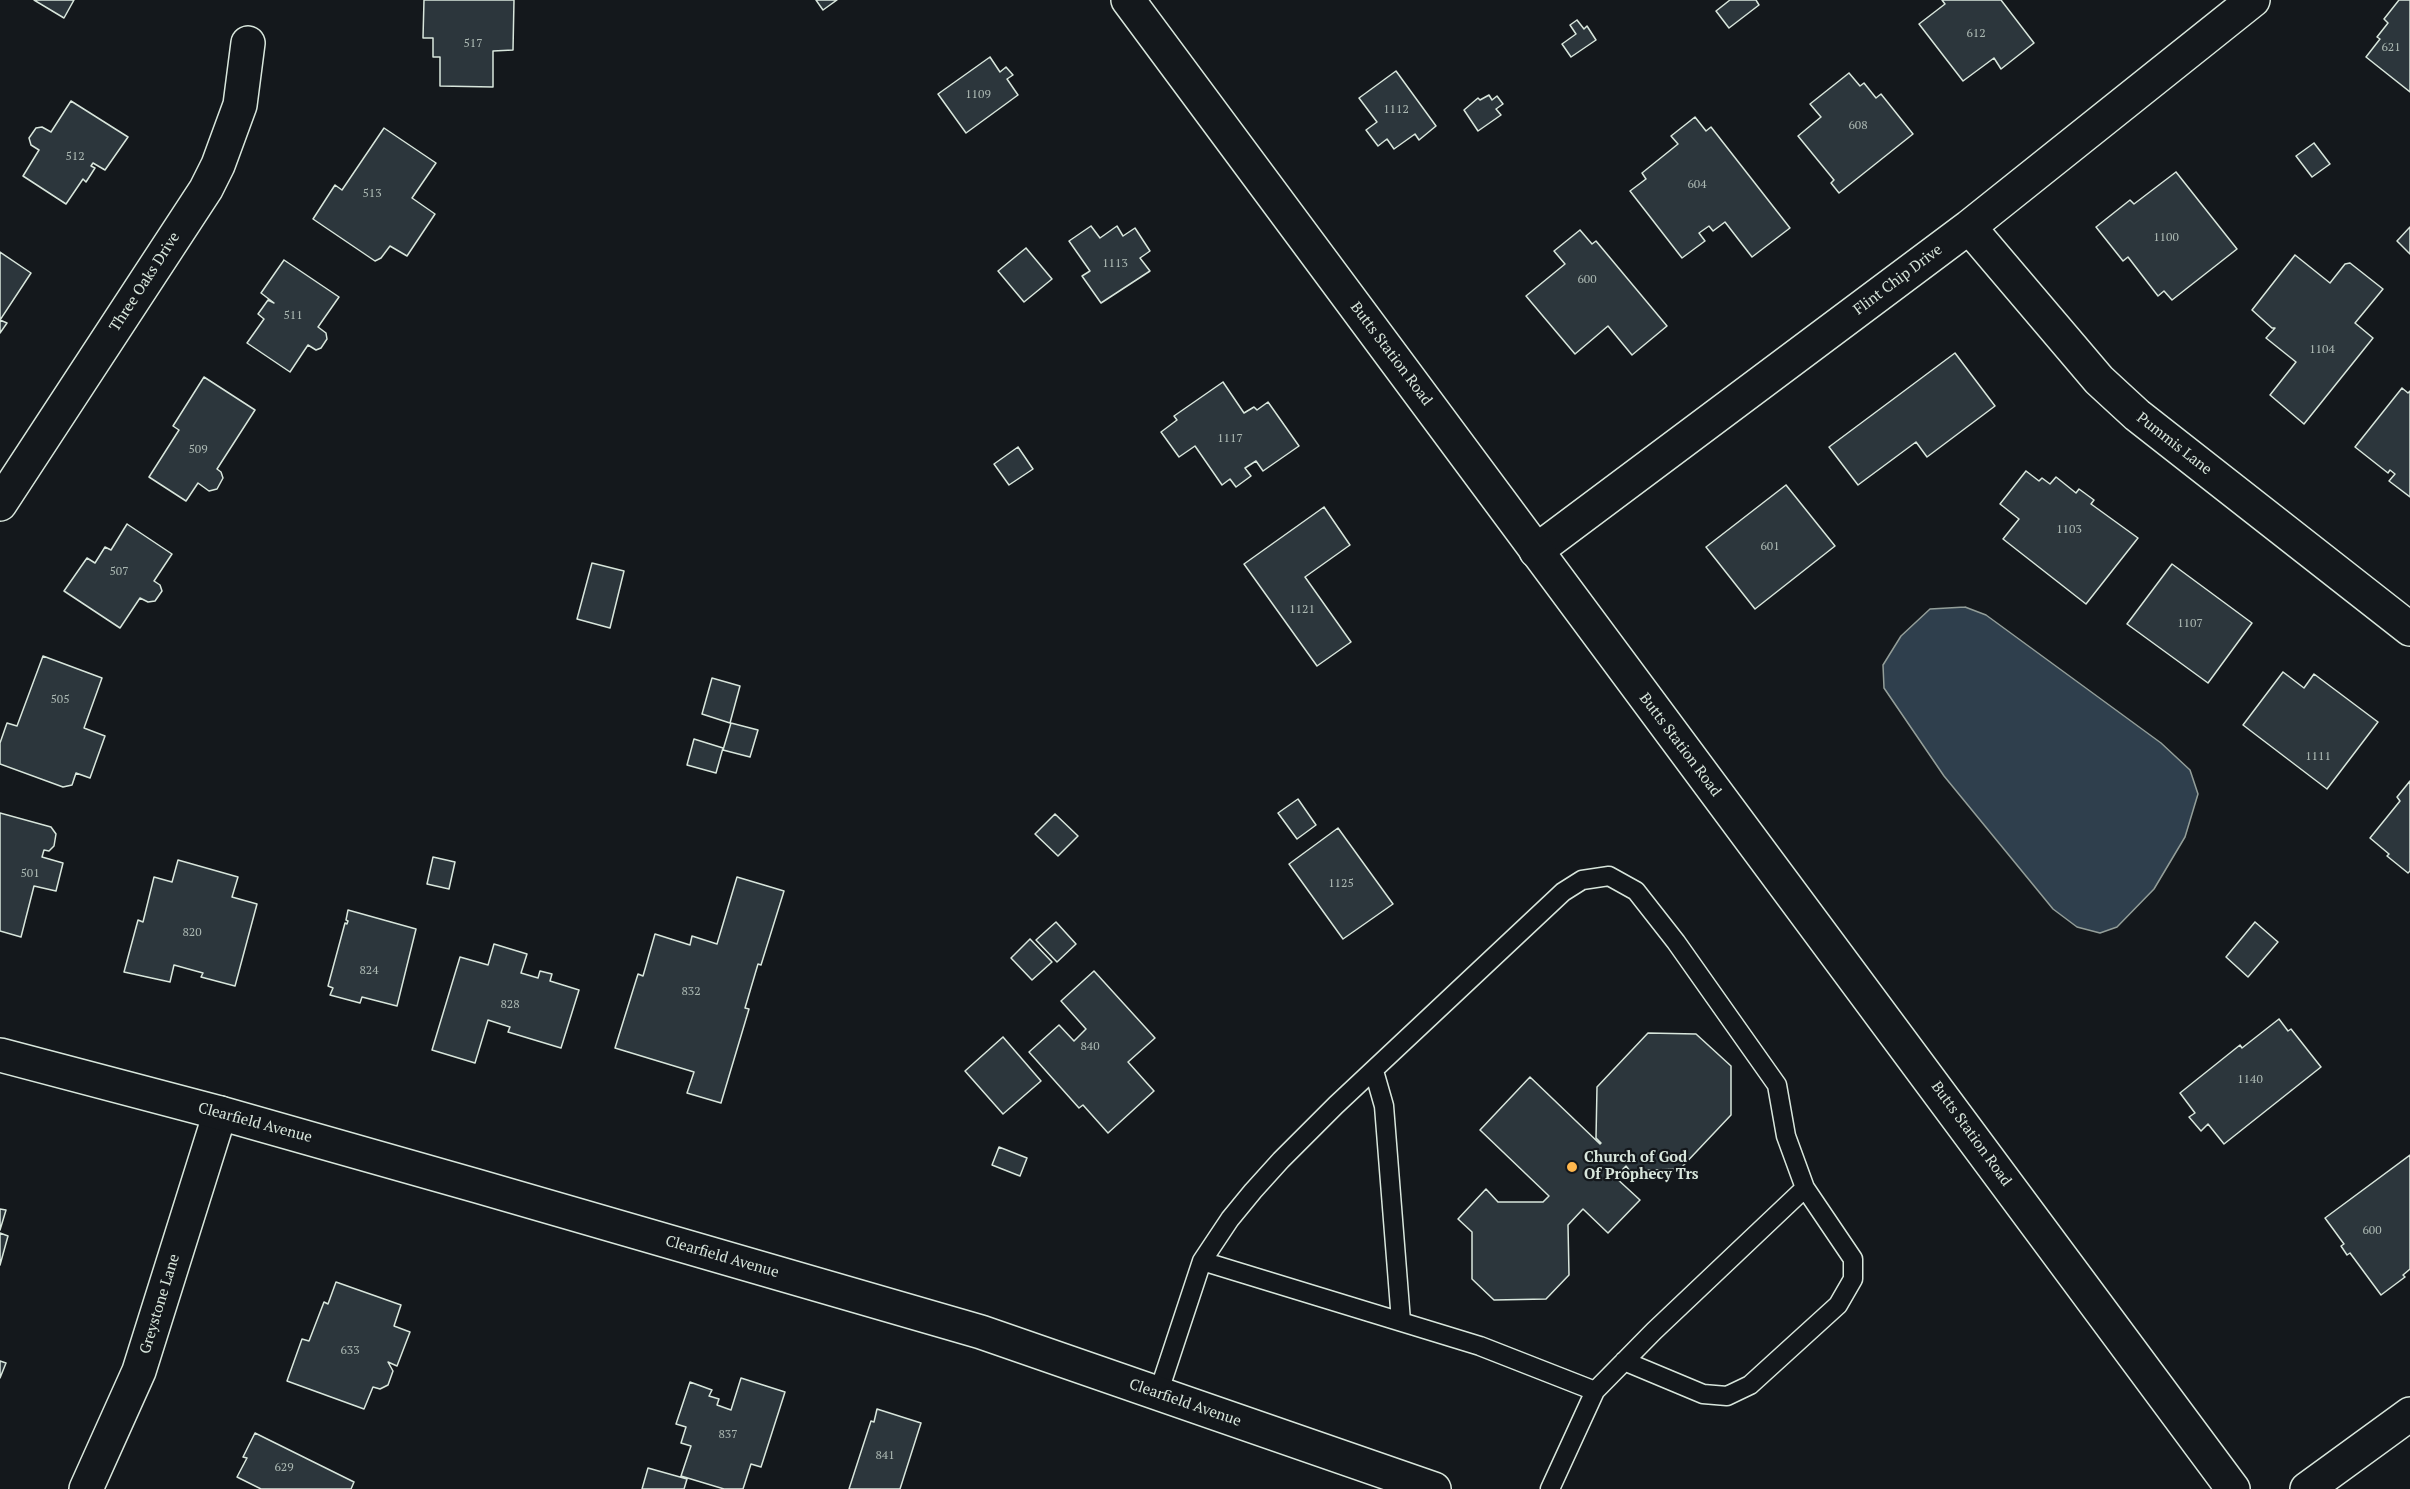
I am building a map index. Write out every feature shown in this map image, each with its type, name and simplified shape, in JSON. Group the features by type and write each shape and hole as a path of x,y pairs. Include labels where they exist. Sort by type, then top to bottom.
{"street":[{"name":"Butts Station Road","path":"1128,0 2233,1489"},
{"name":"Flint Chip Drive","path":"1536,551 1969,226 2253,0"},
{"name":"Three Oaks Drive","path":"0,504 206,189 218,165 240,105 248,43"},
{"name":"Pummis Lane","path":"1969,226 2099,380 2137,415 2410,629"},
{"name":"Clearfield Avenue","path":"0,1055 220,1113 477,1185 981,1332 1434,1489"},
{"name":"Greystone Lane","path":"86,1489 139,1371 220,1113"},
{"path":"2307,1489 2410,1414"}],"lane":[{"path":"1158,1394 1202,1261 1230,1219 1281,1160 1336,1105 1563,892 1582,880 1609,876 1636,891 1676,942 1777,1085 1786,1136 1805,1188 1853,1259 1853,1279 1838,1305 1750,1385 1727,1396 1703,1394 1624,1361"},
{"path":"1374,1071 1384,1106 1401,1321"},
{"path":"1550,1489 1596,1391 1624,1361 1805,1188"},
{"path":"1202,1261 1480,1346 1596,1391"}],"water":[{"path":"1965,607 1986,615 2161,743 2190,770 2198,794 2185,837 2154,889 2117,927 2100,933 2077,927 2053,909 1944,776 1884,688 1883,665 1901,636 1930,609"}],"building":[{"path":"34,0 74,0 64,18"},
{"path":"424,0 514,0 513,50 493,51 493,87 440,86 440,57 433,57 433,38 423,38"},
{"path":"816,0 837,0 823,10"},
{"path":"1730,0 1756,0 1759,5 1729,28 1716,11"},
{"path":"1942,0 2001,0 2034,43 2001,69 1994,58 1963,81 1919,24 1945,4"},
{"path":"2399,0 2410,0 2410,92 2366,57 2380,39 2377,37 2388,23 2384,19"},
{"path":"1577,20 1584,29 1587,26 1596,40 1571,57 1562,44 1576,34 1570,25"},
{"path":"990,57 1000,72 1006,67 1013,75 1007,79 1018,95 966,133 938,94"},
{"path":"1396,71 1436,126 1419,140 1415,134 1394,149 1387,139 1378,146 1366,130 1377,122 1359,98"},
{"path":"1849,73 1860,86 1864,83 1876,98 1881,94 1913,134 1839,193 1831,183 1834,180 1798,136 1821,117 1810,104"},
{"path":"1489,95 1492,100 1497,96 1503,104 1496,109 1501,115 1478,131 1464,110 1478,98 1480,100"},
{"path":"71,101 128,137 105,170 93,163 91,166 95,168 86,182 83,179 66,204 23,176 39,150 31,145 29,138 36,128 42,127 51,132"},
{"path":"1695,117 1706,131 1711,127 1790,228 1752,257 1725,222 1713,231 1709,226 1699,233 1705,241 1682,258 1630,191 1646,179 1642,173 1678,144 1671,136"},
{"path":"384,128 436,163 412,198 435,214 407,256 390,246 381,258 375,261 313,219 335,185 342,190"},
{"path":"2314,143 2330,164 2312,177 2296,156"},
{"path":"2176,172 2237,249 2172,300 2164,291 2158,296 2128,257 2123,261 2096,227 2130,200 2134,204"},
{"path":"1091,226 1100,238 1117,226 1123,236 1135,228 1150,251 1140,258 1150,271 1101,303 1082,276 1090,271 1069,241"},
{"path":"2410,227 2410,254 2397,241"},
{"path":"1580,230 1592,244 1596,241 1667,326 1632,355 1608,326 1575,354 1526,296 1565,264 1554,251"},
{"path":"1026,248 1052,279 1024,302 998,271"},
{"path":"0,252 31,273 0,320"},
{"path":"2295,255 2330,283 2345,264 2350,263 2383,289 2355,323 2373,338 2304,424 2270,395 2296,362 2266,338 2275,328 2272,328 2252,310"},
{"path":"284,260 339,297 318,327 326,333 327,339 321,348 316,350 308,345 290,372 247,343 264,319 258,314 268,300 274,303 261,293"},
{"path":"0,320 7,323 0,333"},
{"path":"1955,353 1995,406 1927,457 1916,442 1858,485 1829,447"},
{"path":"204,377 255,410 217,469 223,478 217,489 209,491 198,483 186,501 149,477 179,430 173,426"},
{"path":"1223,382 1244,413 1254,407 1257,410 1268,402 1299,446 1263,471 1256,461 1245,468 1251,476 1236,487 1230,479 1222,485 1195,446 1179,457 1161,432 1177,420 1174,416"},
{"path":"2402,388 2408,393 2410,391 2410,497 2389,481 2395,474 2390,470 2388,473 2355,447"},
{"path":"1018,447 1033,469 1009,485 994,464"},
{"path":"2026,471 2039,481 2042,478 2050,484 2056,477 2076,493 2079,489 2094,500 2091,504 2138,538 2086,604 2003,539 2019,519 2000,504"},
{"path":"1786,485 1835,546 1755,609 1706,547"},
{"path":"1324,507 1350,545 1305,577 1351,642 1317,666 1244,564"},
{"path":"127,524 172,554 154,581 160,585 162,591 155,601 148,602 140,598 120,628 64,591 87,558 95,563 105,547 111,550"},
{"path":"592,563 624,571 610,628 577,619"},
{"path":"2172,564 2252,623 2208,683 2127,624"},
{"path":"43,656 102,678 84,728 105,736 90,778 76,773 72,785 63,787 0,764 0,743 7,723 17,726"},
{"path":"2283,672 2304,688 2314,674 2378,722 2327,789 2243,725"},
{"path":"712,678 740,686 730,723 702,714"},
{"path":"731,723 758,730 750,757 723,750"},
{"path":"694,739 723,748 716,773 687,765"},
{"path":"2410,781 2410,871 2408,873 2370,838 2400,801 2397,797"},
{"path":"1298,799 1316,825 1297,839 1278,813"},
{"path":"0,813 51,827 56,834 54,846 49,851 44,850 42,857 63,863 56,891 34,886 21,937 0,931"},
{"path":"1055,814 1078,836 1058,856 1035,834"},
{"path":"1338,828 1393,904 1343,939 1289,864"},
{"path":"433,857 455,862 449,889 427,884"},
{"path":"178,860 238,877 232,897 257,904 235,986 201,977 203,973 174,965 170,982 124,972 138,920 143,922 154,877 172,882"},
{"path":"737,877 784,891 761,965 758,964 745,1008 749,1009 721,1103 687,1093 694,1072 615,1048 638,974 643,976 655,934 690,945 692,936 717,944"},
{"path":"348,910 416,929 397,1006 362,997 360,1003 330,995 333,988 328,986 345,923 347,924 348,921 346,920"},
{"path":"1056,922 1076,944 1057,962 1036,940"},
{"path":"2255,922 2278,942 2248,977 2226,957"},
{"path":"1030,939 1052,962 1032,980 1011,958"},
{"path":"494,944 527,954 521,973 538,978 540,971 552,974 550,981 579,990 561,1048 508,1032 510,1027 488,1020 475,1063 432,1050 460,957 488,965"},
{"path":"1094,971 1155,1038 1128,1062 1154,1091 1108,1133 1083,1105 1079,1108 1029,1052 1059,1025 1074,1041 1086,1029 1061,1001"},
{"path":"2279,1019 2288,1031 2291,1029 2321,1067 2224,1144 2208,1124 2201,1131 2189,1117 2195,1113 2180,1093 2240,1045 2242,1048"},
{"name":"Church of God Of Prophecy Trs","path":"1648,1033 1696,1034 1731,1066 1731,1115 1680,1169 1630,1171 1626,1166 1615,1177 1640,1200 1608,1233 1583,1209 1568,1225 1569,1275 1546,1299 1494,1300 1472,1279 1472,1232 1458,1219 1486,1189 1498,1202 1543,1202 1549,1196 1480,1130 1530,1077 1600,1144 1596,1138 1597,1087"},
{"path":"1003,1037 1041,1081 1003,1114 965,1071"},
{"path":"999,1147 1027,1158 1020,1176 992,1165"},
{"path":"2410,1155 2410,1269 2403,1275 2405,1277 2381,1295 2350,1253 2347,1255 2341,1246 2344,1244 2325,1218"},
{"path":"0,1209 6,1210 0,1230"},
{"path":"0,1233 8,1236 0,1265"},
{"path":"336,1282 401,1305 394,1326 410,1332 397,1366 388,1362 393,1371 388,1385 380,1389 373,1387 364,1409 287,1381 302,1339 309,1341 324,1302 328,1304"},
{"path":"0,1361 6,1363 0,1378"},
{"path":"741,1378 785,1392 761,1467 751,1464 743,1489 724,1489 681,1476 691,1446 681,1443 686,1427 676,1424 690,1382 712,1390 709,1396 719,1399 717,1405 731,1410"},
{"path":"877,1409 921,1423 900,1489 849,1489 871,1421 874,1422"},
{"path":"255,1433 354,1482 351,1489 261,1489 237,1477 247,1458 243,1457"},
{"path":"648,1468 687,1479 684,1489 642,1489"}],"place":[{"name":"Church of God Of Prophecy Trs","path":"1572,1167"}]}
